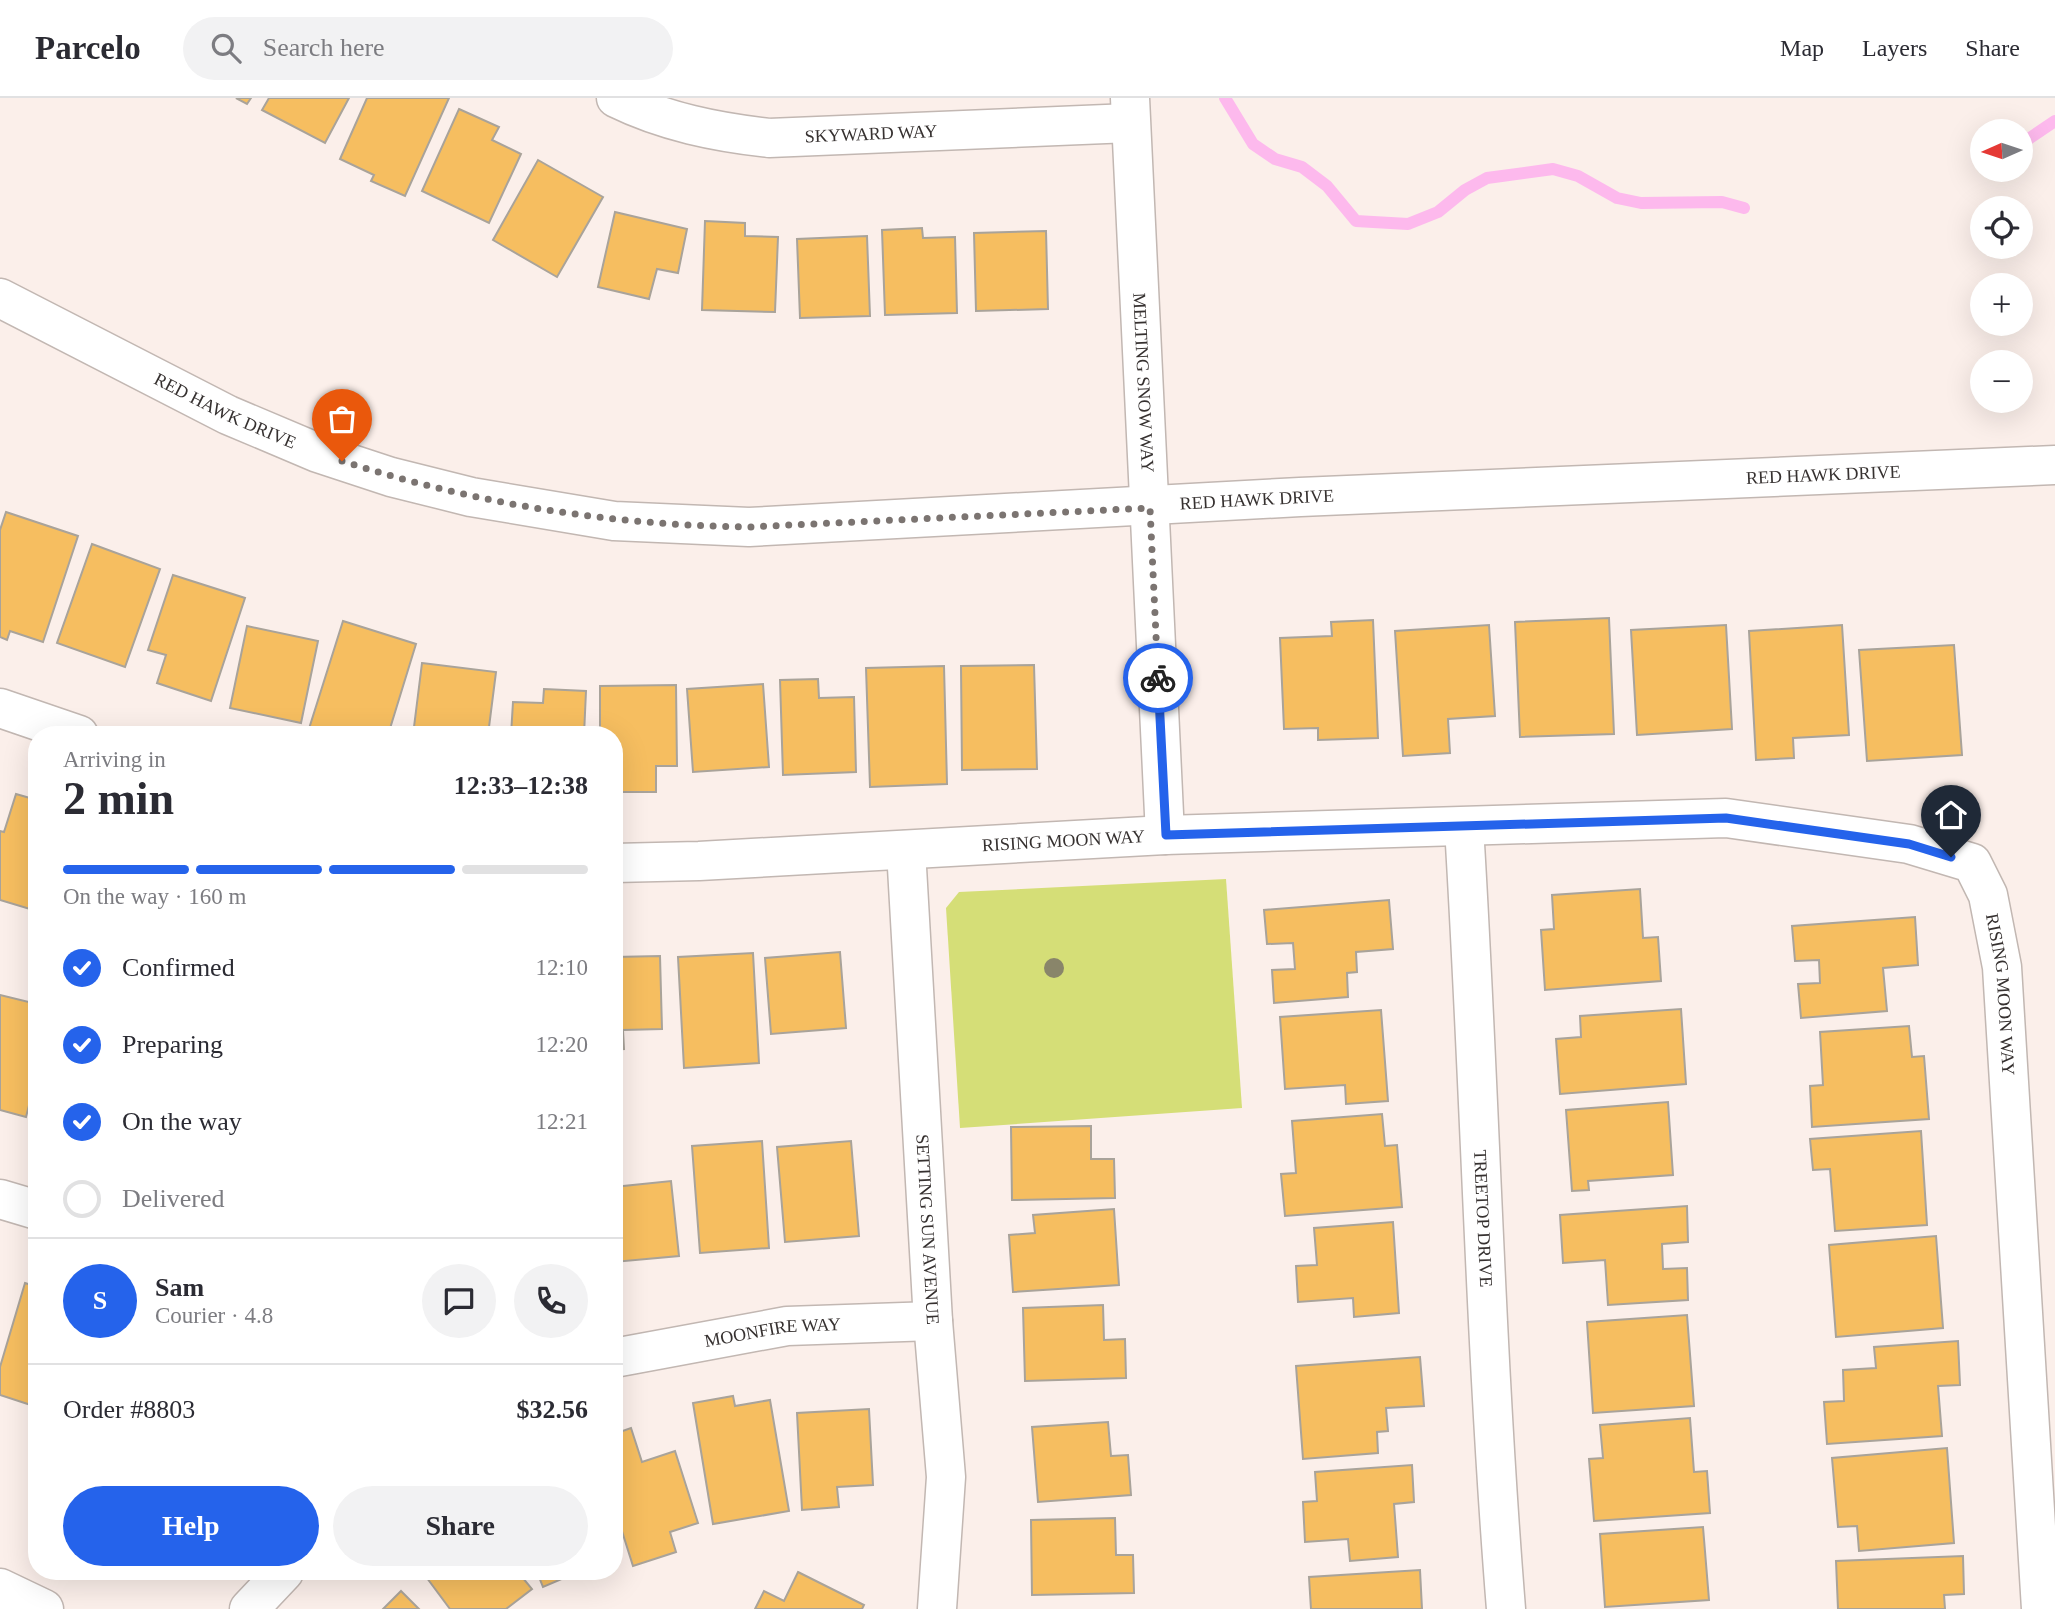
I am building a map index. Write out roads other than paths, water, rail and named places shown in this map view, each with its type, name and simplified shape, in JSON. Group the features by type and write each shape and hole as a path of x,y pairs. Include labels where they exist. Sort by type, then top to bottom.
{"street":[{"name":"SKYWARD WAY","path":"616,98 669,120 733,134 769,138 1130,110"},
{"name":"MELTING SNOW WAY","path":"1130,110 1166,835"},
{"name":"RED HAWK DRIVE","path":"0,298 228,415 318,453 405,481 544,511 614,521 749,527 1150,508 1300,497 2055,465"},
{"path":"0,708 53,726"},
{"name":"RISING MOON WAY","path":"623,863 1166,835 1726,818 1909,844 1972,863 1988,895 2003,967 2041,1609"},
{"name":"TREETOP DRIVE","path":"1464,827 1479,1061 1487,1344 1506,1609"},
{"name":"SETTING SUN AVENUE","path":"906,850 933,1321 946,1477 937,1609"},
{"path":"0,1199 28,1207"},
{"name":"MOONFIRE WAY","path":"623,1356 787,1326 933,1321"},
{"path":"249,1609 276,1580"},
{"path":"0,1588 44,1609"}],"waterway":[{"path":"1225,98 1253,144 1275,159 1302,167 1327,186 1356,221 1408,224 1438,212 1465,190 1487,178 1553,169 1578,176 1617,198 1641,203 1722,202 1744,208"},
{"path":"2034,135 2055,121"}]}
